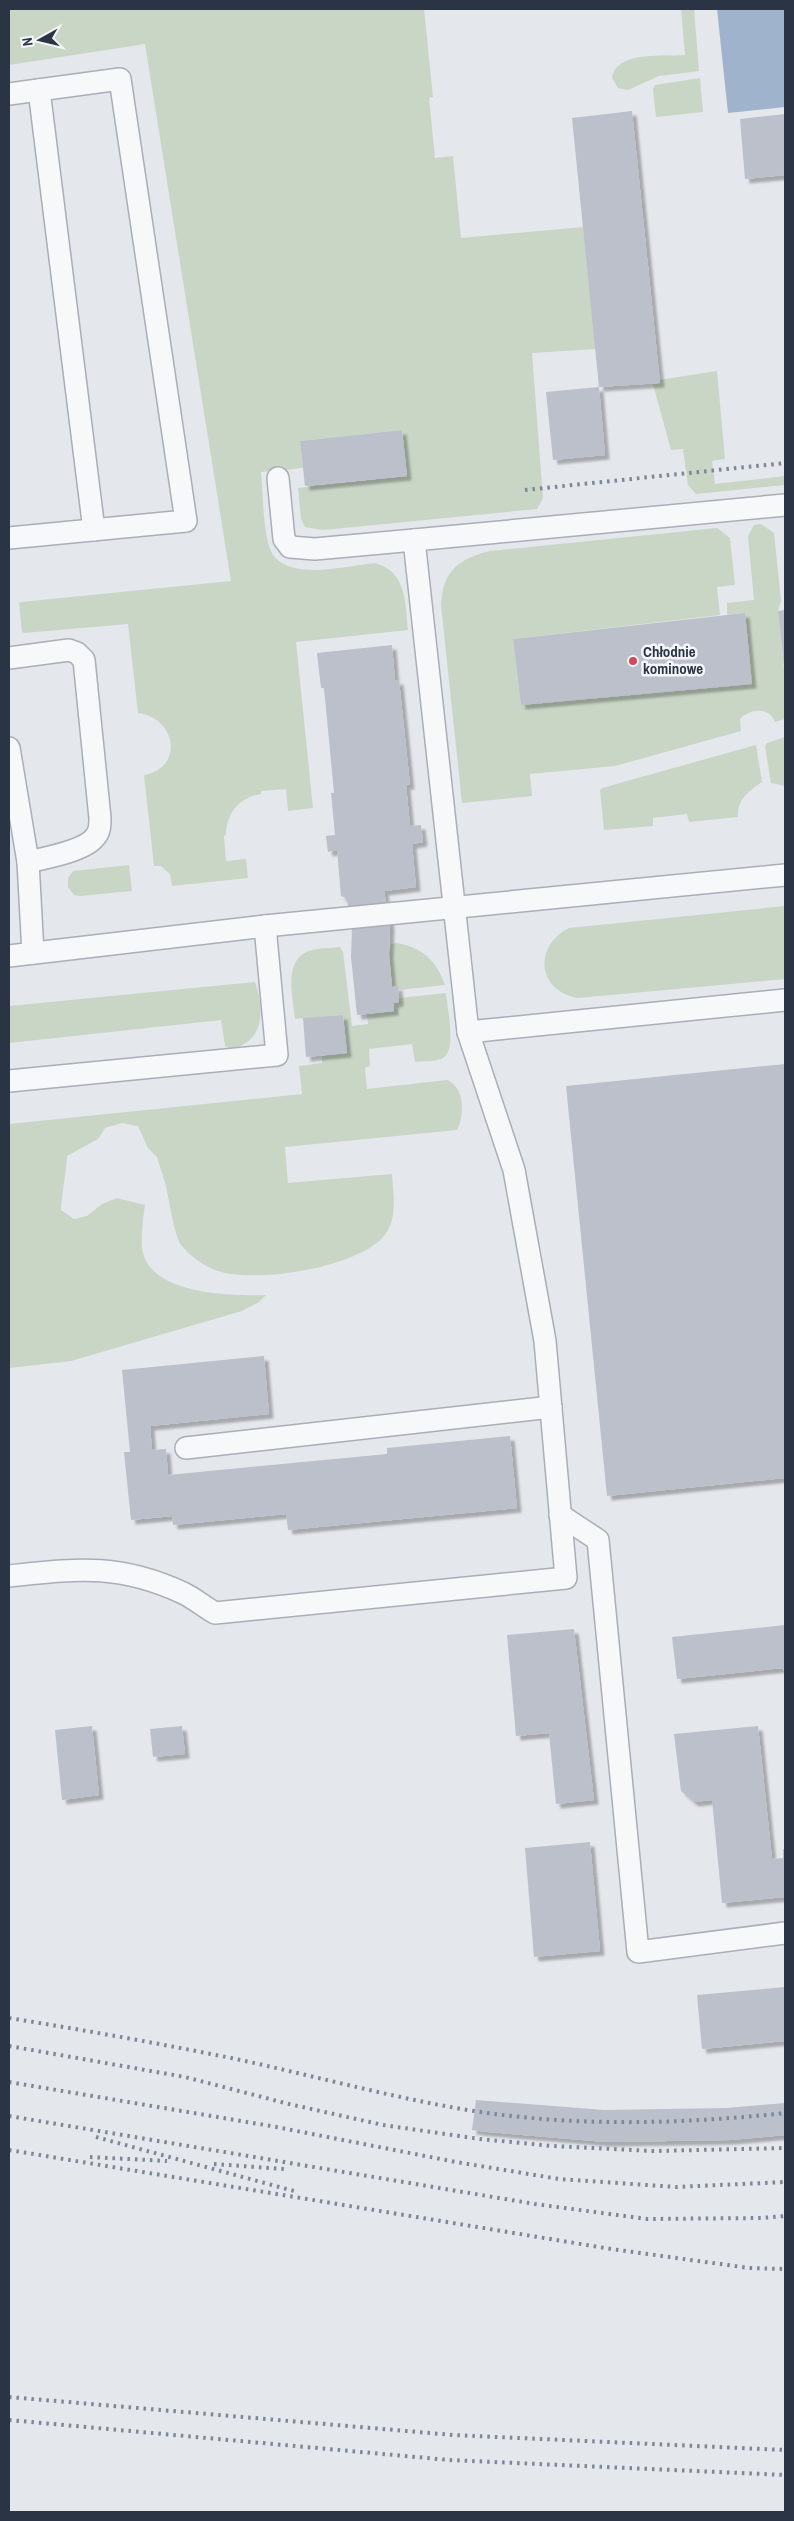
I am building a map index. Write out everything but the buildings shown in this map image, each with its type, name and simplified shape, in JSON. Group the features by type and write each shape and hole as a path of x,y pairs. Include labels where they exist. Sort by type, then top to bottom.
{"lane":[{"path":"9,94 120,79 186,521 9,538"},
{"path":"40,90 94,530"},
{"path":"278,478 284,539 290,547 315,549 785,505"},
{"path":"9,1576 102,1569 134,1574 185,1594 200,1606 215,1613 566,1578 545,1341 514,1170 468,1032 414,540"},
{"path":"9,658 69,650 77,653 84,660 96,771 100,829 96,837 86,845 28,862"},
{"path":"9,748 28,862 33,953"},
{"path":"9,956 265,926 456,909 785,875"},
{"path":"9,1081 277,1055 265,926"},
{"path":"468,1032 785,1000"},
{"path":"186,1448 551,1407"},
{"path":"560,1515 598,1540 638,1952 785,1933"}],"green space":[{"path":"9,9 424,9 433,97 429,98 435,158 453,156 461,238 583,227 596,349 532,353 543,498 537,509 323,530 305,527 301,519 298,488 407,476 402,430 300,441 303,468 261,472 266,529 269,546 275,558 286,565 299,569 331,569 375,563 385,567 393,573 402,589 405,599 408,630 296,642 313,808 288,811 286,789 261,791 261,794 241,802 236,807 224,836 226,861 246,859 248,878 172,886 170,874 161,866 154,866 144,775 157,771 165,763 170,754 171,743 168,733 161,724 151,717 138,713 128,624 22,632 19,603 21,602 231,581 145,44 9,65"},
{"path":"681,9 694,9 699,71 659,76 628,90 618,88 612,78 615,69 622,63 642,57 685,55"},
{"path":"700,78 703,112 656,117 653,89 655,85"},
{"path":"717,371 725,459 712,461 715,484 785,476 785,485 696,494 688,485 683,449 671,450 653,384 660,383 659,380"},
{"path":"761,524 774,533 781,601 778,611 785,678 785,719 775,722 764,711 753,711 740,719 741,731 615,766 530,774 532,796 462,803 441,605 445,583 454,568 469,558 490,551 717,528 730,538 735,585 717,587 720,615 513,639 521,705 744,613 727,615 727,603 754,600 748,536 754,525"},
{"path":"785,737 785,786 771,783 765,746 767,743"},
{"path":"756,745 762,782 748,792 742,800 738,817 689,822 687,814 653,818 653,826 604,830 600,790 602,788"},
{"path":"129,865 132,891 80,896 74,895 68,887 68,878 73,871"},
{"path":"785,906 785,979 578,998 564,994 554,987 548,978 545,956 549,946 557,936 569,928"},
{"path":"397,943 414,948 427,956 433,962 445,985 398,990 398,986 392,987 389,954 391,944"},
{"path":"340,947 343,952 352,1026 368,1024 367,1014 394,1011 394,1003 399,1002 399,998 446,993 450,1046 443,1058 433,1061 415,1062 412,1044 369,1049 370,1066 365,1068 367,1089 447,1080 453,1084 462,1102 460,1124 457,1130 285,1147 288,1183 392,1174 394,1195 393,1217 388,1230 377,1243 359,1254 336,1263 310,1269 258,1275 218,1271 198,1261 178,1240 157,1157 148,1148 138,1126 122,1123 105,1128 98,1139 67,1156 61,1210 74,1219 87,1216 102,1204 117,1198 145,1205 142,1248 148,1264 159,1275 175,1284 193,1290 233,1295 266,1295 259,1302 242,1311 71,1361 9,1368 9,1124 302,1094 299,1066 322,1063 322,1056 347,1053 343,1015 295,1019 292,990 293,969 296,961 303,954 315,949"},
{"path":"255,982 260,1007 259,1024 251,1038 237,1047 230,1048 225,1046 221,1020 9,1043 9,1006"}],"water":[{"path":"717,9 785,9 785,107 728,113"}],"railway":[{"path":"525,490 785,463"},
{"path":"9,2018 203,2052 413,2100 513,2116 552,2120 630,2122 707,2120 785,2113"},
{"path":"9,2046 185,2077 289,2104 383,2125 480,2139 552,2146 654,2151 785,2148"},
{"path":"9,2082 271,2126 456,2162 559,2179 676,2187 785,2182"},
{"path":"9,2116 535,2204 647,2219 785,2216"},
{"path":"96,2137 294,2191"},
{"path":"9,2150 611,2249 749,2268 785,2269"},
{"path":"90,2157 167,2161"},
{"path":"214,2164 284,2169"},
{"path":"9,2397 453,2435 785,2450"},
{"path":"9,2420 449,2460 785,2475"}],"place":[{"name":"Chłodnie kominowe","path":"633,661"}]}
